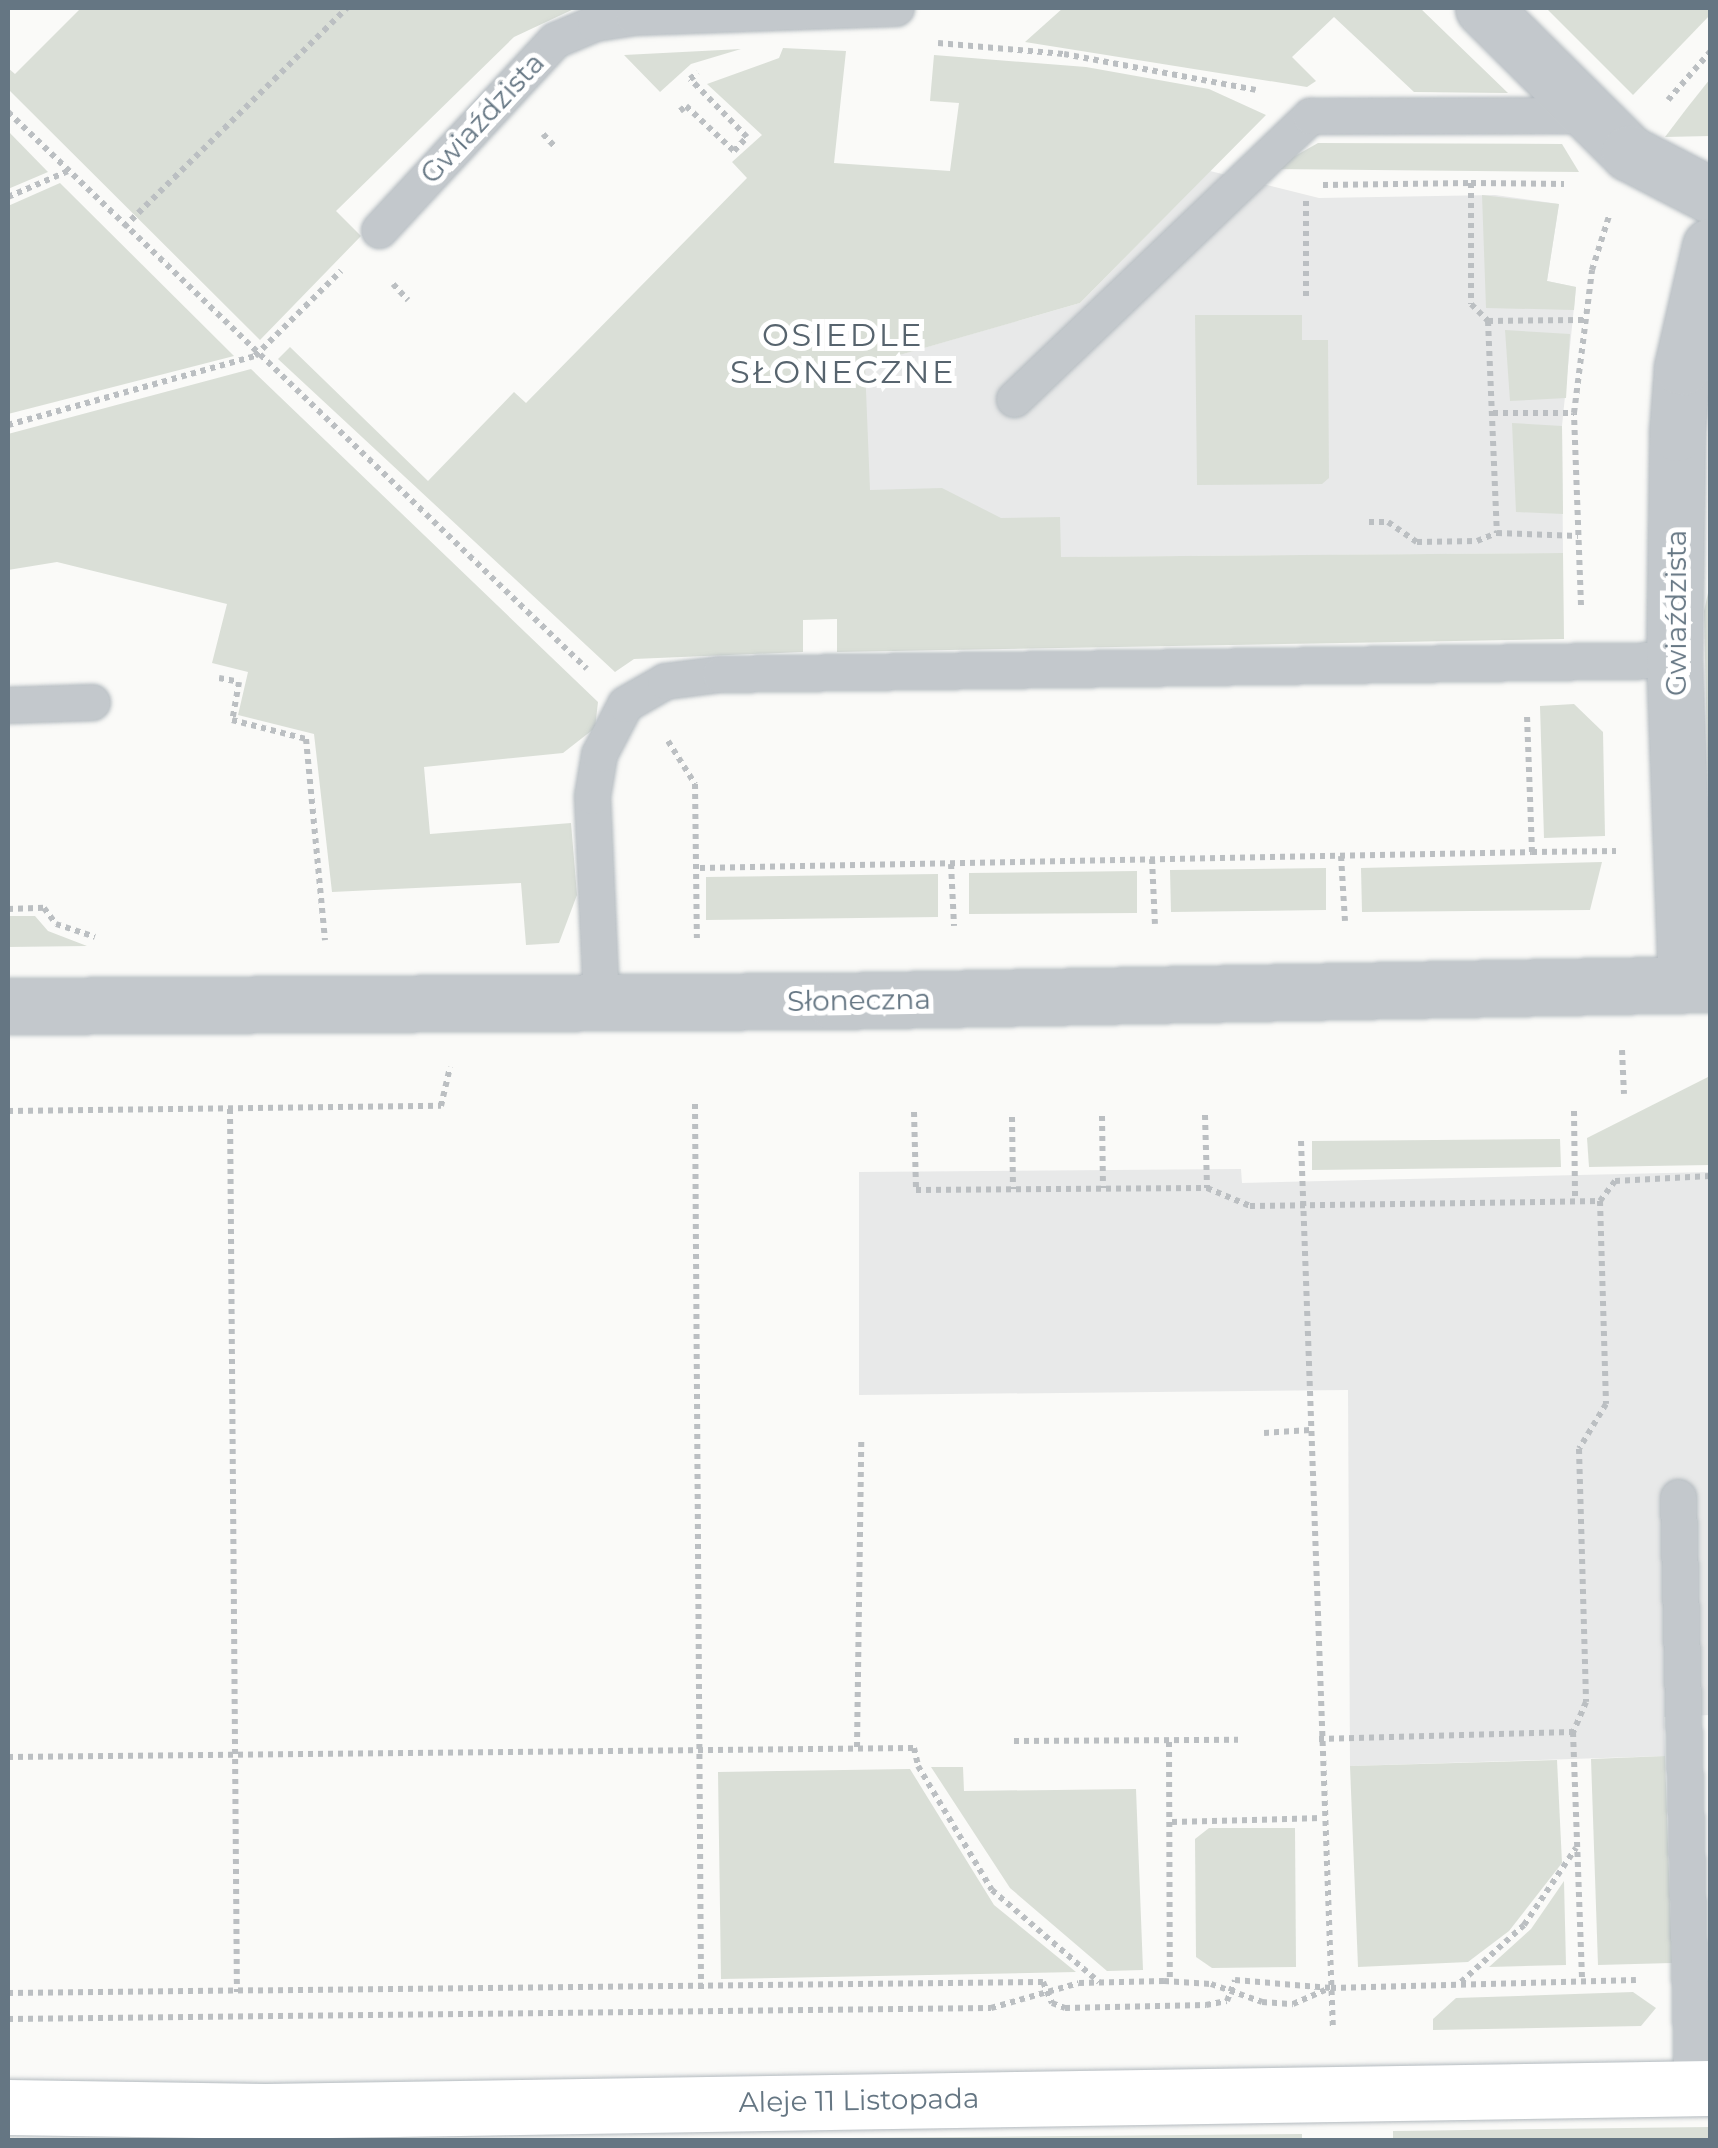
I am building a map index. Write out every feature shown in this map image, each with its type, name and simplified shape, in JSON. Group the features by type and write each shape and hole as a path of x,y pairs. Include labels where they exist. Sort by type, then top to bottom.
{"main road":[{"name":"Aleje 11 Listopada","path":"8,2107 265,2111 1701,2088"},
{"path":"265,2111 310,2121 340,2140"}],"street":[{"path":"1482,8 1612,153 1710,195"},
{"name":"Gwiaździsta","path":"1698,984 1674,660 1694,495 1682,367 1710,246"},
{"name":"Słoneczna","path":"8,1006 601,1002 1698,984"}],"lane":[{"name":"Gwiaździsta","path":"379,230 555,40 582,29 634,18 896,8"},
{"path":"1014,400 1310,116 1612,153"},
{"path":"601,1002 592,796 599,754 624,704 665,681 720,674 1674,660"},
{"path":"8,705 92,702"},
{"path":"1678,1497 1691,1979 1701,2088"}],"path":[{"path":"124,227 347,8"},
{"path":"922,42 1160,69 1286,96 1310,116"},
{"path":"1306,300 1306,185 1578,184 1710,52"},
{"path":"680,110 686,106 734,151 747,137 690,79 715,68"},
{"path":"8,112 255,356 598,680"},
{"path":"1584,660 1574,413 1583,320 1612,153"},
{"path":"8,197 68,171"},
{"path":"1471,183 1471,304 1488,320 1583,320"},
{"path":"8,425 255,356 379,230"},
{"path":"386,276 408,300"},
{"path":"1488,320 1497,533"},
{"path":"1493,412 1574,413"},
{"path":"1368,522 1388,522 1416,542 1477,541 1497,533 1578,536"},
{"path":"218,678 239,682 232,720 306,739 325,944"},
{"path":"1526,695 1532,852"},
{"path":"667,740 695,784 700,868"},
{"path":"695,920 693,868 1620,851"},
{"path":"1342,856 1345,920"},
{"path":"1152,859 1155,924"},
{"path":"951,864 954,926"},
{"path":"8,909 44,908 56,924 97,937 104,946"},
{"path":"8,1110 442,1106 450,1064 469,1064"},
{"path":"695,1104 701,1990"},
{"path":"230,1109 237,1992"},
{"path":"914,1112 916,1190 1207,1188 1250,1206 1600,1201"},
{"path":"1574,1112 1575,1200"},
{"path":"1205,1114 1207,1188"},
{"path":"1012,1116 1013,1190"},
{"path":"1102,1116 1103,1188"},
{"path":"1301,1141 1321,1818 1331,1988"},
{"path":"1582,1980 1572,1732 1586,1702 1580,1449 1606,1404 1600,1201 1615,1181 1710,1176"},
{"path":"1264,1433 1310,1430"},
{"path":"857,1747 861,1442"},
{"path":"1320,1738 1572,1732"},
{"path":"1014,1741 1238,1740"},
{"path":"1169,1742 1170,1982"},
{"path":"8,1757 914,1748 918,1766 992,1890 1100,1983"},
{"path":"1172,1822 1321,1818"},
{"path":"1460,1982 1524,1924 1577,1846"},
{"path":"8,1993 701,1990 1043,1982 1048,1994 1065,2008 1082,2008 1227,2002 1235,1980 1331,1988 1691,1979"},
{"path":"8,2019 991,2008 1100,1983 1170,1982 1293,2004 1331,1988"}],"shaded area":[{"path":"81,8 576,8 514,37 336,211 361,236 260,340 8,89 8,68 15,74"},
{"path":"1063,8 1420,8 1508,93 1414,92 1334,17 1292,57 1316,81 1307,87 1025,42"},
{"path":"1546,8 1710,8 1710,15 1633,95"},
{"path":"783,48 846,51 834,163 950,171 959,103 930,101 934,55 1086,67 1209,89 1266,115 1080,303 865,365 870,490 942,488 1001,518 1060,517 1061,557 1563,553 1564,639 837,652 837,619 803,620 803,652 634,659 615,672 278,359 290,347 428,481 514,392 526,403 747,178 732,162 762,135 707,84 779,58"},
{"path":"741,49 691,64 660,92 624,55"},
{"path":"1710,79 1710,136 1665,137 1687,108"},
{"path":"8,131 48,172 8,189"},
{"path":"1318,143 1562,144 1579,172 1272,169"},
{"path":"1210,171 1319,198 1495,195 1559,204 1547,281 1576,287 1562,426 1563,553 702,560 830,375 1080,303"},
{"path":"60,183 234,356 8,414 8,206"},
{"path":"1482,195 1559,204 1547,281 1576,287 1574,310 1486,308"},
{"path":"1195,315 1302,315 1302,340 1328,340 1329,478 1322,484 1197,485"},
{"path":"1505,330 1570,334 1566,398 1510,401"},
{"path":"251,369 598,702 595,728 563,753 424,767 430,834 571,823 577,895 559,943 526,945 521,883 332,892 314,734 238,715 248,672 212,663 227,604 57,562 8,570 8,434"},
{"path":"1512,423 1562,426 1563,514 1516,512"},
{"path":"1710,584 1710,885 1704,611"},
{"path":"1574,704 1603,732 1605,836 1544,838 1540,706"},
{"path":"1602,862 1590,910 1362,912 1361,868"},
{"path":"1326,868 1326,910 1171,912 1170,870"},
{"path":"1137,871 1137,913 969,914 969,873"},
{"path":"938,874 938,917 706,920 706,877"},
{"path":"8,916 35,916 48,931 87,946 8,947"},
{"path":"1710,1076 1710,1165 1589,1167 1587,1138"},
{"path":"1560,1139 1561,1167 1312,1170 1312,1141"},
{"path":"1241,1169 1242,1183 1710,1172 1710,1715 1664,1717 1665,1756 1350,1766 1348,1390 859,1395 859,1172"},
{"path":"1665,1756 1672,1963 1598,1965 1591,1759"},
{"path":"1557,1760 1562,1863 1509,1931 1468,1962 1358,1967 1350,1766"},
{"path":"931,1767 963,1767 964,1791 1136,1789 1143,1970 1107,1971 1010,1888"},
{"path":"910,1769 994,1905 1076,1972 721,1979 718,1772"},
{"path":"1209,1828 1295,1828 1296,1967 1212,1968 1196,1957 1195,1839"},
{"path":"1564,1881 1566,1965 1489,1967 1531,1929"},
{"path":"1633,1992 1656,2008 1641,2026 1433,2030 1433,2019 1456,1998"},
{"path":"1710,2127 1710,2140 1393,2140 1393,2131"},
{"path":"1302,2134 1302,2140 690,2140 744,2139"}],"district":[{"name":"OSIEDLE SŁONECZNE","path":"843,354"}]}
